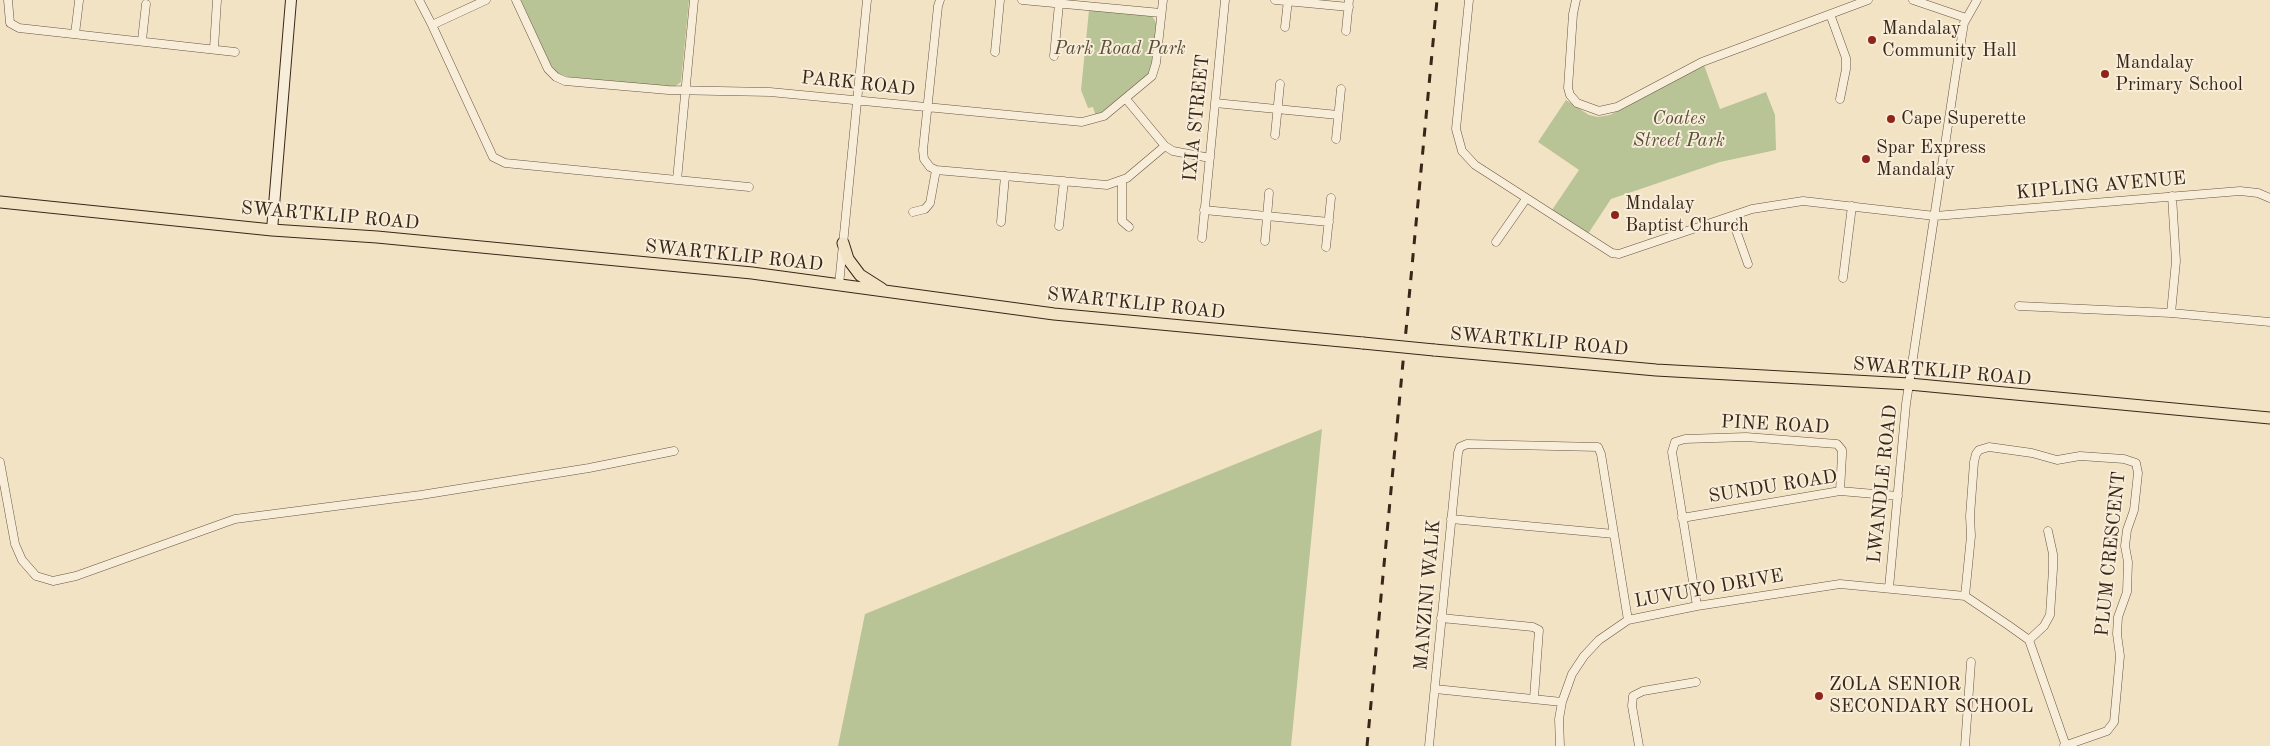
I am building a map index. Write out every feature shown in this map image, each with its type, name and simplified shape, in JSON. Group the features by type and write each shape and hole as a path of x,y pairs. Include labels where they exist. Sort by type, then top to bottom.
{"main road":[{"path":"272,230 291,0"},
{"name":"SWARTKLIP ROAD","path":"0,202 272,230 377,237 752,273 1054,314 1656,370 1909,384 2270,418"},
{"path":"843,243 848,259 860,275 886,292"}],"street":[{"path":"8,0 7,16 10,24 14,26 214,48 235,52"},
{"path":"214,48 217,0"},
{"path":"419,0 489,151 496,160 505,163 749,187"},
{"path":"432,25 486,0"},
{"name":"PARK ROAD","path":"516,0 545,64 556,77 570,82 685,91 770,92 1082,122 1104,116 1150,79 1154,72 1163,0"},
{"path":"677,180 694,0"},
{"path":"839,285 867,0"},
{"path":"940,0 923,154 926,163 936,170 1107,185 1122,181 1165,146"},
{"path":"995,52 1000,0"},
{"path":"1022,0 1059,4 1092,3 1161,13"},
{"name":"IXIA STREET","path":"1202,238 1225,0"},
{"path":"1276,0 1349,3 1346,31"},
{"name":"KIPLING AVENUE","path":"1469,0 1456,129 1458,140 1466,156 1475,165 1605,251 1616,254 1761,206 1803,201 1935,216 2240,191 2258,193 2270,198"},
{"path":"1576,0 1573,14 1568,88 1573,100 1582,106 1599,111 1617,107 1702,62 1868,0"},
{"path":"1913,0 1966,18 1978,0"},
{"path":"75,34 79,1"},
{"path":"1285,26 1288,1"},
{"path":"142,40 146,4"},
{"path":"1054,56 1059,4"},
{"path":"1830,14 1846,58 1840,98"},
{"name":"LWANDLE ROAD","path":"1889,588 1909,384 1966,18"},
{"path":"1275,135 1280,84"},
{"path":"1336,139 1341,89"},
{"path":"1126,99 1165,146 1173,151 1210,158"},
{"path":"1215,103 1338,115"},
{"path":"913,212 925,209 930,203 936,170"},
{"path":"1001,222 1005,176"},
{"path":"1059,226 1064,181"},
{"path":"1122,181 1122,221 1129,227"},
{"path":"1265,241 1269,193"},
{"path":"2172,196 2176,261 2172,313"},
{"path":"1326,247 1331,198"},
{"path":"1496,242 1526,199"},
{"path":"1843,278 1852,206"},
{"path":"1204,210 1328,222"},
{"path":"1731,216 1748,264"},
{"path":"2019,306 2172,313 2270,322"},
{"name":"PINE ROAD","path":"1682,518 1672,452 1675,442 1685,438 1746,437 1837,444 1842,450 1840,491"},
{"name":"MANZINI WALK","path":"1429,746 1451,519 1460,447 1467,444 1591,446 1598,448 1601,454 1614,534"},
{"name":"PLUM CRESCENT","path":"1965,596 1971,536 1970,516 1974,462 1979,450 1989,447 2032,453 2057,460 2080,456 2124,459 2136,463 2138,473 2135,501 2125,546 2128,562 2127,592 2118,617 2117,634 2120,656 2114,722 2107,731 2066,746"},
{"path":"0,462 15,544 22,560 36,576 53,580 76,576 235,519 431,494 589,468 674,451"},
{"name":"SUNDU ROAD","path":"1682,518 1840,491 1898,496"},
{"path":"1682,518 1697,606"},
{"path":"1451,519 1614,534 1628,620"},
{"path":"2029,640 2044,626 2050,615 2053,561 2048,531"},
{"name":"LUVUYO DRIVE","path":"1560,746 1559,719 1562,702 1572,674 1584,656 1612,630 1628,620 1697,606 1828,585 1889,588 1965,596"},
{"path":"1965,596 2029,640 2066,746"},
{"path":"1441,618 1533,627 1539,630 1534,698"},
{"path":"1965,746 1971,662"},
{"path":"1639,746 1632,706 1633,696 1643,691 1696,682"},
{"path":"1435,689 1562,702"}],"green space":[{"path":"521,0 689,0 681,82 674,87 570,77 559,74 550,64"},
{"name":"Park Road Park","path":"1089,10 1152,16 1157,24 1152,68 1147,76 1096,117 1093,107 1088,108 1081,90"},
{"name":"Coates Street Park","path":"1704,65 1720,109 1766,92 1775,115 1776,150 1720,162 1611,199 1588,234 1552,210 1579,170 1538,142 1566,100 1589,115 1598,117 1610,115"},
{"path":"1322,429 1291,746 838,746 865,614"}],"railway":[{"path":"1367,746 1437,0"}],"place":[{"name":"Mandalay Community Hall","path":"1872,40"},
{"name":"Mandalay Primary School","path":"2105,74"},
{"name":"Cape Superette","path":"1891,119"},
{"name":"Spar Express Mandalay","path":"1866,159"},
{"name":"Mndalay Baptist Church","path":"1615,215"},
{"name":"ZOLA SENIOR SECONDARY SCHOOL","path":"1819,696"}]}
